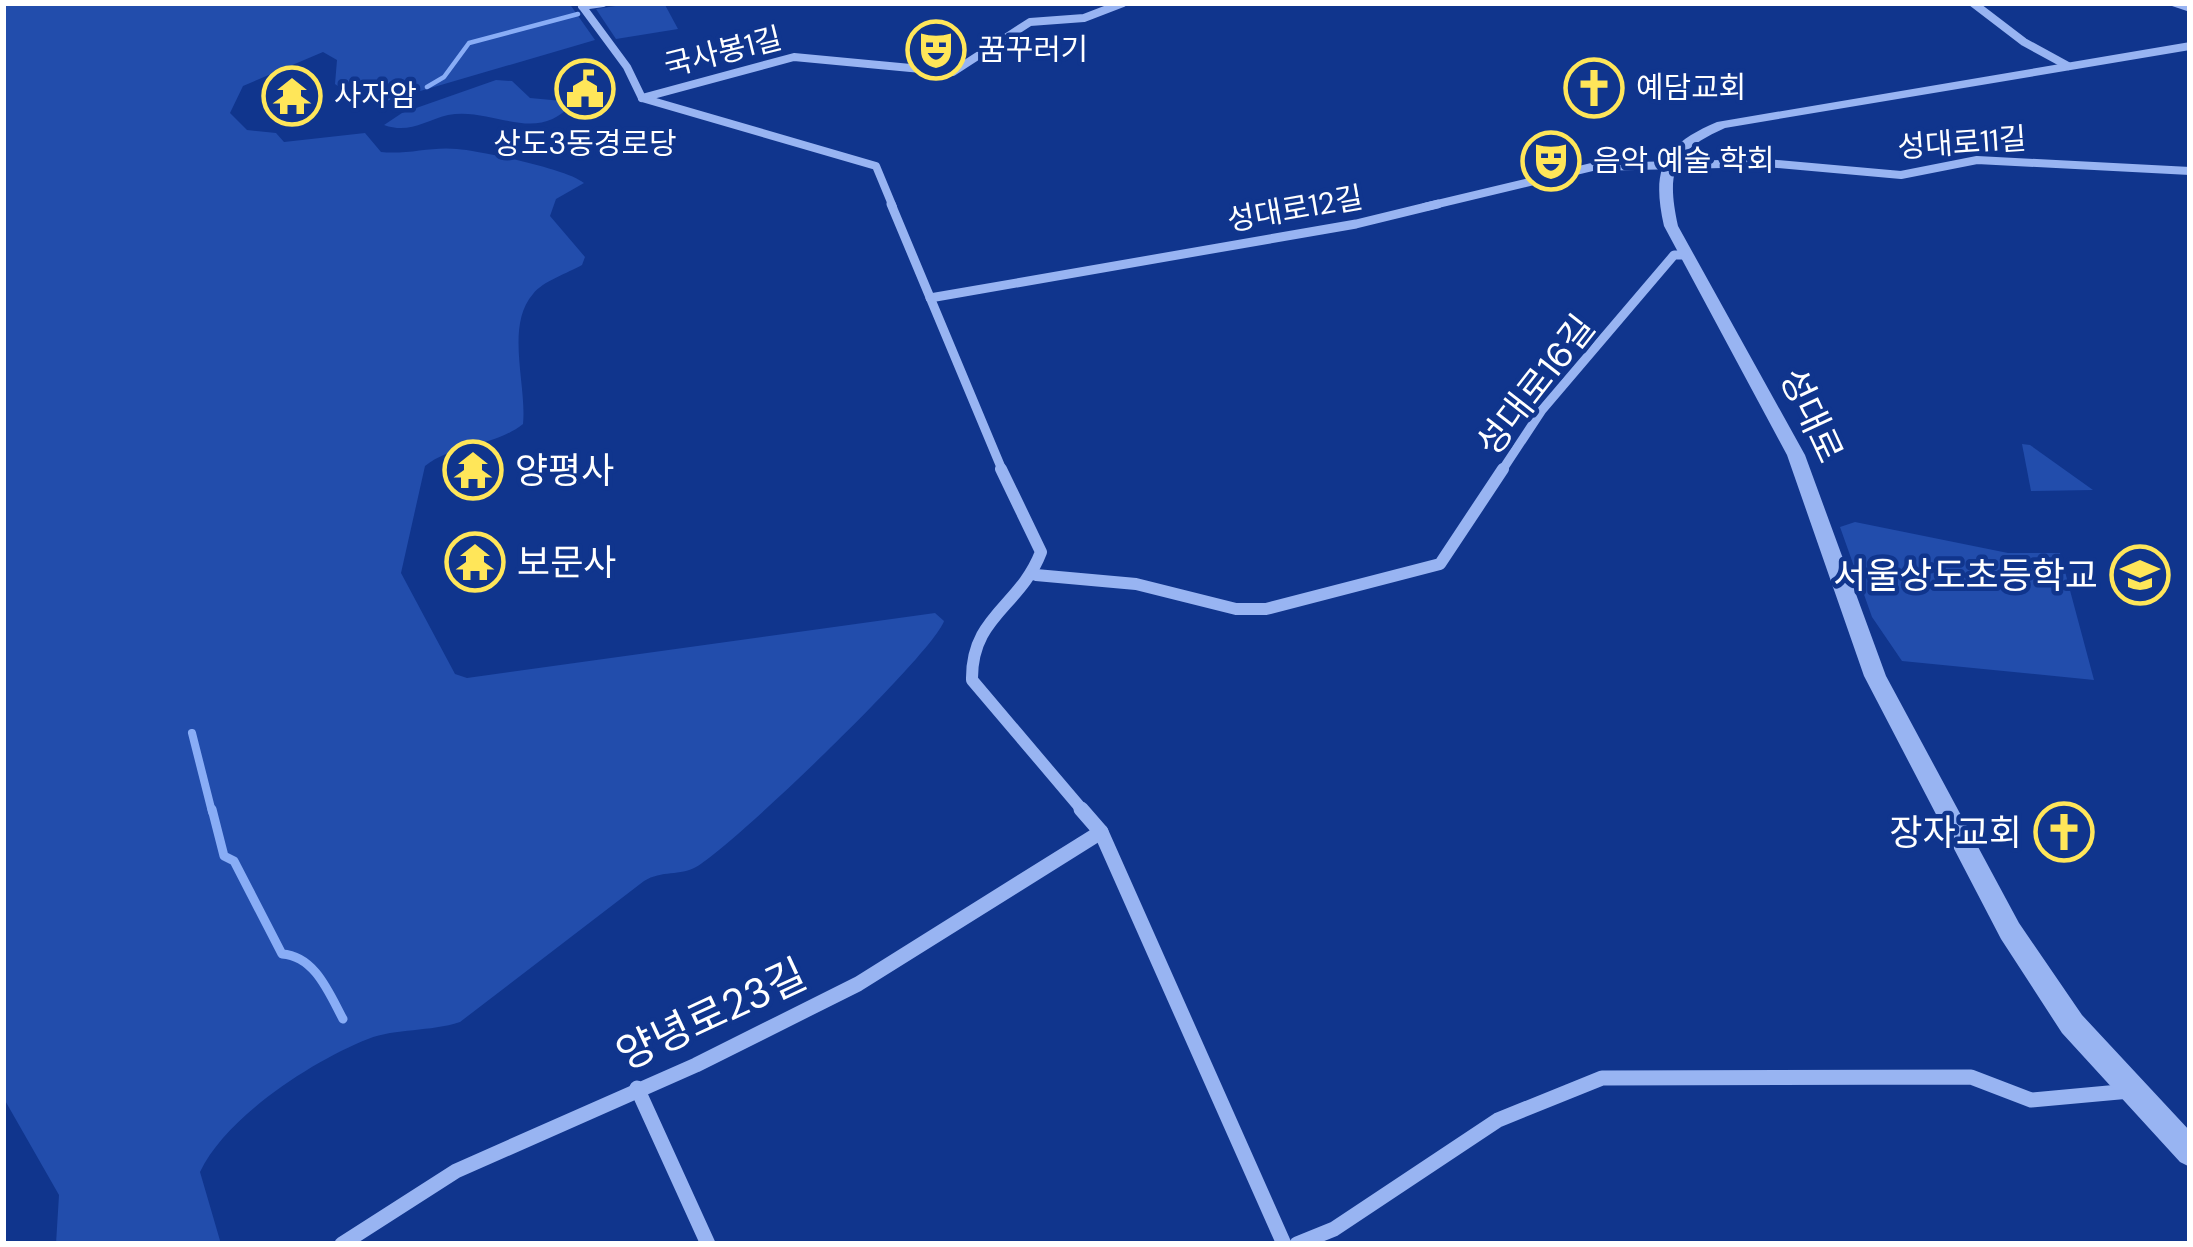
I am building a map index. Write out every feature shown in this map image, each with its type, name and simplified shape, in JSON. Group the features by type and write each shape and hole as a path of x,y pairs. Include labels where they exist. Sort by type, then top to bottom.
{"street":[{"path":"582,4 603,3"},
{"name":"국사봉1길","path":"582,4 627,67 641,98 794,57 953,72 1030,22 1084,18 1123,3"},
{"path":"1973,3 2024,42 2068,66"},
{"path":"2173,3 2190,9"},
{"path":"1666,165 1710,129 1749,118 2190,46"},
{"path":"641,98 876,166 981,426 1041,553 1036,574 979,628 968,651 972,680 1101,832 1284,1244"},
{"name":"성대로11길","path":"1666,165 1766,163 1901,175 1977,160 2018,160 2190,171"},
{"name":"성대로","path":"1666,165 1662,190 1686,255 1796,454 1875,676 2009,931 2072,1024 2190,1151"},
{"name":"성대로12길","path":"930,298 1356,224 1592,167 1666,165"},
{"name":"성대로16길","path":"1036,574 1136,584 1236,609 1266,609 1441,564 1542,410 1674,255 1686,255"},
{"name":"양녕로23길","path":"342,1244 456,1171 696,1065 858,984 1101,832"},
{"path":"1297,1244 1334,1229 1498,1120 1602,1078 1971,1077 2031,1100 2131,1090"},
{"path":"637,1088 708,1244"}],"shaded area":[{"path":"3,3 569,3 595,40 376,104 357,100 335,84 337,60 323,52 243,86 230,113 247,130 276,133 284,142 365,133 381,152 469,150 543,167 584,183 556,199 550,216 585,257 582,265 537,289 520,322 523,424 425,466 401,573 455,674 467,678 935,613 944,621 906,671 830,748 696,867 644,881 460,1022 368,1039 297,1076 250,1112 212,1151 200,1172 221,1244 56,1244 59,1195 3,1097"},
{"path":"664,3 678,29 616,39 596,9"},
{"path":"496,80 512,81 530,98 573,102 559,115 530,124 465,114 409,127 384,125 402,113"},
{"path":"2022,444 2030,445 2093,490 2031,491"},
{"path":"1855,522 2008,553 2060,553 2094,680 1902,661 1872,617 1840,527"}],"waterway":[{"path":"427,87 444,77 469,43 578,14"},
{"path":"192,733 212,812"},
{"path":"212,809 224,856 234,861 282,954 312,969 343,1019"}],"place":[{"name":"꿈꾸러기","path":"936,50"},
{"name":"예담교회","path":"1594,88"},
{"name":"상도3동경로당","path":"585,89"},
{"name":"사자암","path":"292,96"},
{"name":"음악 예술 학회","path":"1551,161"},
{"name":"양평사","path":"473,470"},
{"name":"보문사","path":"475,562"},
{"name":"서울상도초등학교","path":"2140,575"},
{"name":"장자교회","path":"2064,832"}]}
